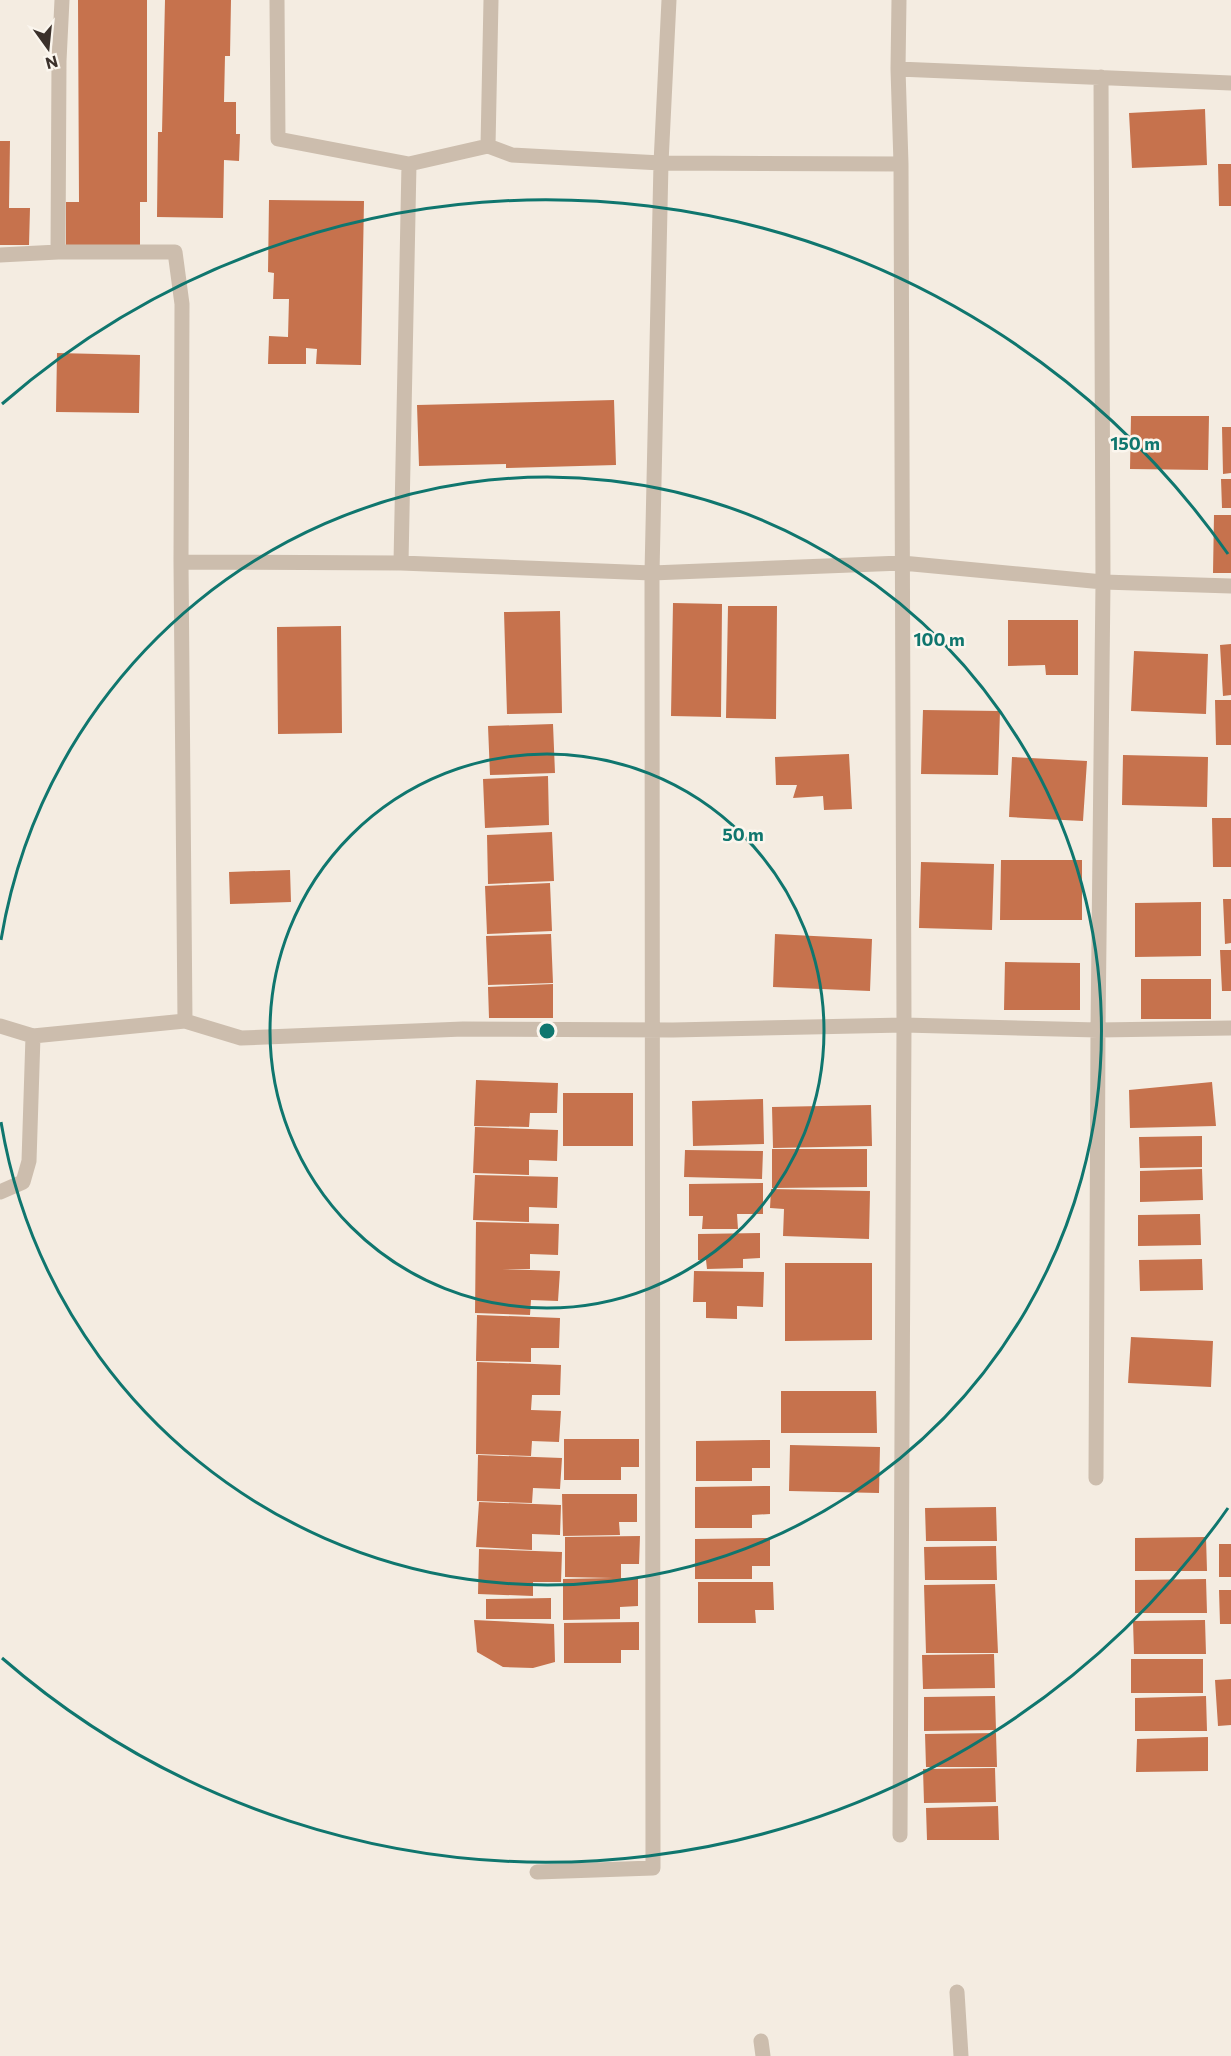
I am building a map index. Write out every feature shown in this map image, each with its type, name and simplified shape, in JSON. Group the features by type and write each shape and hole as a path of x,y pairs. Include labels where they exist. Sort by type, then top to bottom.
{"street":[{"path":"58,252 59,61 62,0"},
{"path":"277,0 278,139 409,164 488,146 512,155 661,163 901,164"},
{"path":"488,146 491,0"},
{"path":"537,1872 653,1868 652,573 661,163 669,0"},
{"path":"899,0 897,69 901,164 904,1025 900,1835"},
{"path":"897,69 1231,83"},
{"path":"1096,1478 1103,582 1101,77"},
{"path":"401,563 409,164"},
{"path":"0,255 58,252 175,252 182,304 181,562 185,1021"},
{"path":"181,562 401,563 652,573 902,563 1103,582 1231,586"},
{"path":"0,1026 33,1036 185,1021 241,1038 463,1029 904,1025 1098,1030 1231,1028"},
{"path":"0,1192 23,1182 29,1161 33,1036"},
{"path":"957,1992 962,2056"}],"building":[{"path":"78,0 147,0 147,202 140,202 140,246 66,246 66,202 79,202"},
{"path":"165,0 231,0 230,56 225,56 224,102 236,102 236,134 240,134 239,161 224,160 223,218 157,217 158,132 162,132"},
{"path":"1205,109 1207,165 1132,168 1129,113"},
{"path":"0,141 10,141 9,208 30,208 29,245 0,245"},
{"path":"1218,164 1231,164 1231,206 1219,206"},
{"path":"269,200 364,201 361,365 316,364 317,349 306,348 306,364 268,364 269,336 288,337 289,299 273,299 274,273 268,272"},
{"path":"57,353 140,355 139,413 56,412"},
{"path":"614,400 616,465 506,468 506,464 419,466 417,405"},
{"path":"1131,416 1209,416 1208,470 1130,469"},
{"path":"1222,427 1231,427 1231,473 1223,474"},
{"path":"1221,479 1231,479 1231,508 1222,508"},
{"path":"1214,515 1231,515 1231,573 1213,573"},
{"path":"673,603 722,604 721,717 671,716"},
{"path":"728,606 777,606 776,719 726,718"},
{"path":"560,611 562,713 507,714 504,612"},
{"path":"1008,620 1078,620 1078,675 1046,675 1045,665 1008,666"},
{"path":"341,626 342,733 278,734 277,627"},
{"path":"1231,644 1231,695 1223,696 1220,645"},
{"path":"1134,651 1208,654 1206,714 1131,711"},
{"path":"1215,700 1231,700 1231,745 1216,745"},
{"path":"923,710 1000,711 998,775 921,774"},
{"path":"553,724 555,773 490,775 488,726"},
{"path":"849,754 852,809 824,810 823,796 793,798 797,785 776,785 775,757"},
{"path":"1123,755 1208,757 1207,807 1122,805"},
{"path":"1012,757 1087,761 1083,821 1009,817"},
{"path":"548,776 549,825 485,828 483,779"},
{"path":"1212,818 1231,818 1231,867 1213,867"},
{"path":"552,832 554,881 488,884 487,835"},
{"path":"1001,860 1082,860 1082,920 1000,920"},
{"path":"921,862 994,864 992,930 919,928"},
{"path":"290,870 291,902 230,904 229,872"},
{"path":"550,883 552,931 487,934 485,886"},
{"path":"1223,899 1231,899 1231,943 1225,944"},
{"path":"1201,902 1201,956 1135,957 1135,903"},
{"path":"551,934 553,983 488,985 486,936"},
{"path":"775,934 872,939 870,991 773,987"},
{"path":"1220,950 1231,950 1231,991 1222,991"},
{"path":"1005,962 1080,963 1080,1010 1004,1010"},
{"path":"1141,979 1211,979 1211,1019 1141,1019"},
{"path":"553,984 553,1018 489,1018 488,987"},
{"path":"476,1080 558,1083 557,1113 530,1113 529,1127 474,1126"},
{"path":"1212,1082 1216,1126 1130,1128 1129,1090"},
{"path":"563,1093 633,1093 633,1146 563,1146"},
{"path":"763,1099 764,1144 693,1146 692,1101"},
{"path":"871,1105 872,1146 773,1148 772,1107"},
{"path":"475,1127 558,1130 557,1161 529,1160 529,1175 473,1173"},
{"path":"1202,1136 1202,1167 1140,1168 1139,1137"},
{"path":"772,1149 867,1149 867,1187 772,1188"},
{"path":"685,1150 763,1151 762,1179 684,1177"},
{"path":"1202,1169 1203,1200 1140,1202 1140,1171"},
{"path":"475,1175 558,1177 557,1208 529,1207 529,1222 473,1220"},
{"path":"763,1183 763,1214 737,1214 738,1229 702,1229 703,1216 689,1216 689,1184"},
{"path":"771,1189 870,1191 869,1239 783,1236 784,1209 770,1208"},
{"path":"1200,1214 1201,1245 1138,1246 1138,1215"},
{"path":"476,1222 559,1224 558,1255 530,1254 530,1269 502,1269 560,1271 558,1301 531,1300 530,1315 475,1313"},
{"path":"760,1233 760,1258 743,1259 743,1268 707,1269 706,1260 698,1260 698,1234"},
{"path":"1202,1259 1203,1290 1140,1291 1139,1260"},
{"path":"785,1263 872,1263 872,1340 785,1341"},
{"path":"694,1271 764,1272 763,1307 737,1306 737,1319 706,1318 706,1302 693,1302"},
{"path":"477,1315 560,1318 559,1348 531,1348 531,1362 476,1361"},
{"path":"1131,1337 1213,1341 1211,1387 1128,1383"},
{"path":"477,1362 561,1365 560,1395 532,1395 531,1410 561,1411 559,1442 532,1441 531,1456 476,1454"},
{"path":"781,1391 876,1391 877,1433 781,1433"},
{"path":"564,1439 639,1439 639,1467 621,1467 621,1480 564,1480"},
{"path":"770,1440 770,1468 752,1468 752,1481 696,1481 696,1441"},
{"path":"790,1445 880,1447 879,1493 789,1491"},
{"path":"478,1455 562,1458 560,1489 533,1488 532,1503 477,1501"},
{"path":"770,1486 770,1514 752,1515 752,1528 695,1528 695,1487"},
{"path":"562,1494 637,1494 637,1522 619,1522 620,1535 563,1536"},
{"path":"479,1502 561,1505 560,1535 532,1534 532,1550 476,1547"},
{"path":"996,1507 997,1541 926,1541 925,1508"},
{"path":"640,1536 639,1564 621,1564 621,1578 638,1578 638,1606 620,1607 620,1619 563,1620 563,1579 613,1578 565,1577 565,1537"},
{"path":"1206,1537 1207,1571 1135,1571 1135,1538"},
{"path":"770,1538 770,1566 752,1566 752,1579 695,1579 695,1539"},
{"path":"1219,1544 1231,1544 1231,1577 1219,1577"},
{"path":"996,1546 997,1580 925,1580 924,1547"},
{"path":"479,1549 562,1552 561,1582 533,1582 533,1596 478,1594"},
{"path":"1206,1579 1207,1613 1135,1613 1135,1580"},
{"path":"698,1582 773,1582 774,1610 755,1610 756,1623 698,1623"},
{"path":"995,1584 998,1653 926,1653 924,1585"},
{"path":"1219,1590 1231,1590 1231,1624 1220,1624"},
{"path":"551,1598 551,1619 486,1619 486,1599"},
{"path":"474,1620 554,1624 555,1662 533,1668 503,1667 477,1652"},
{"path":"1205,1620 1206,1654 1134,1654 1133,1621"},
{"path":"639,1622 639,1650 621,1650 621,1663 564,1663 564,1623"},
{"path":"994,1654 995,1688 923,1689 922,1655"},
{"path":"1131,1659 1203,1659 1203,1693 1131,1693"},
{"path":"1231,1679 1231,1725 1218,1726 1215,1680"},
{"path":"995,1696 996,1730 924,1731 924,1697"},
{"path":"1206,1696 1207,1731 1135,1731 1135,1698"},
{"path":"996,1733 997,1767 926,1767 925,1734"},
{"path":"1208,1737 1208,1771 1136,1772 1137,1739"},
{"path":"995,1768 996,1802 924,1803 923,1769"},
{"path":"998,1806 999,1840 927,1840 926,1808"}]}
